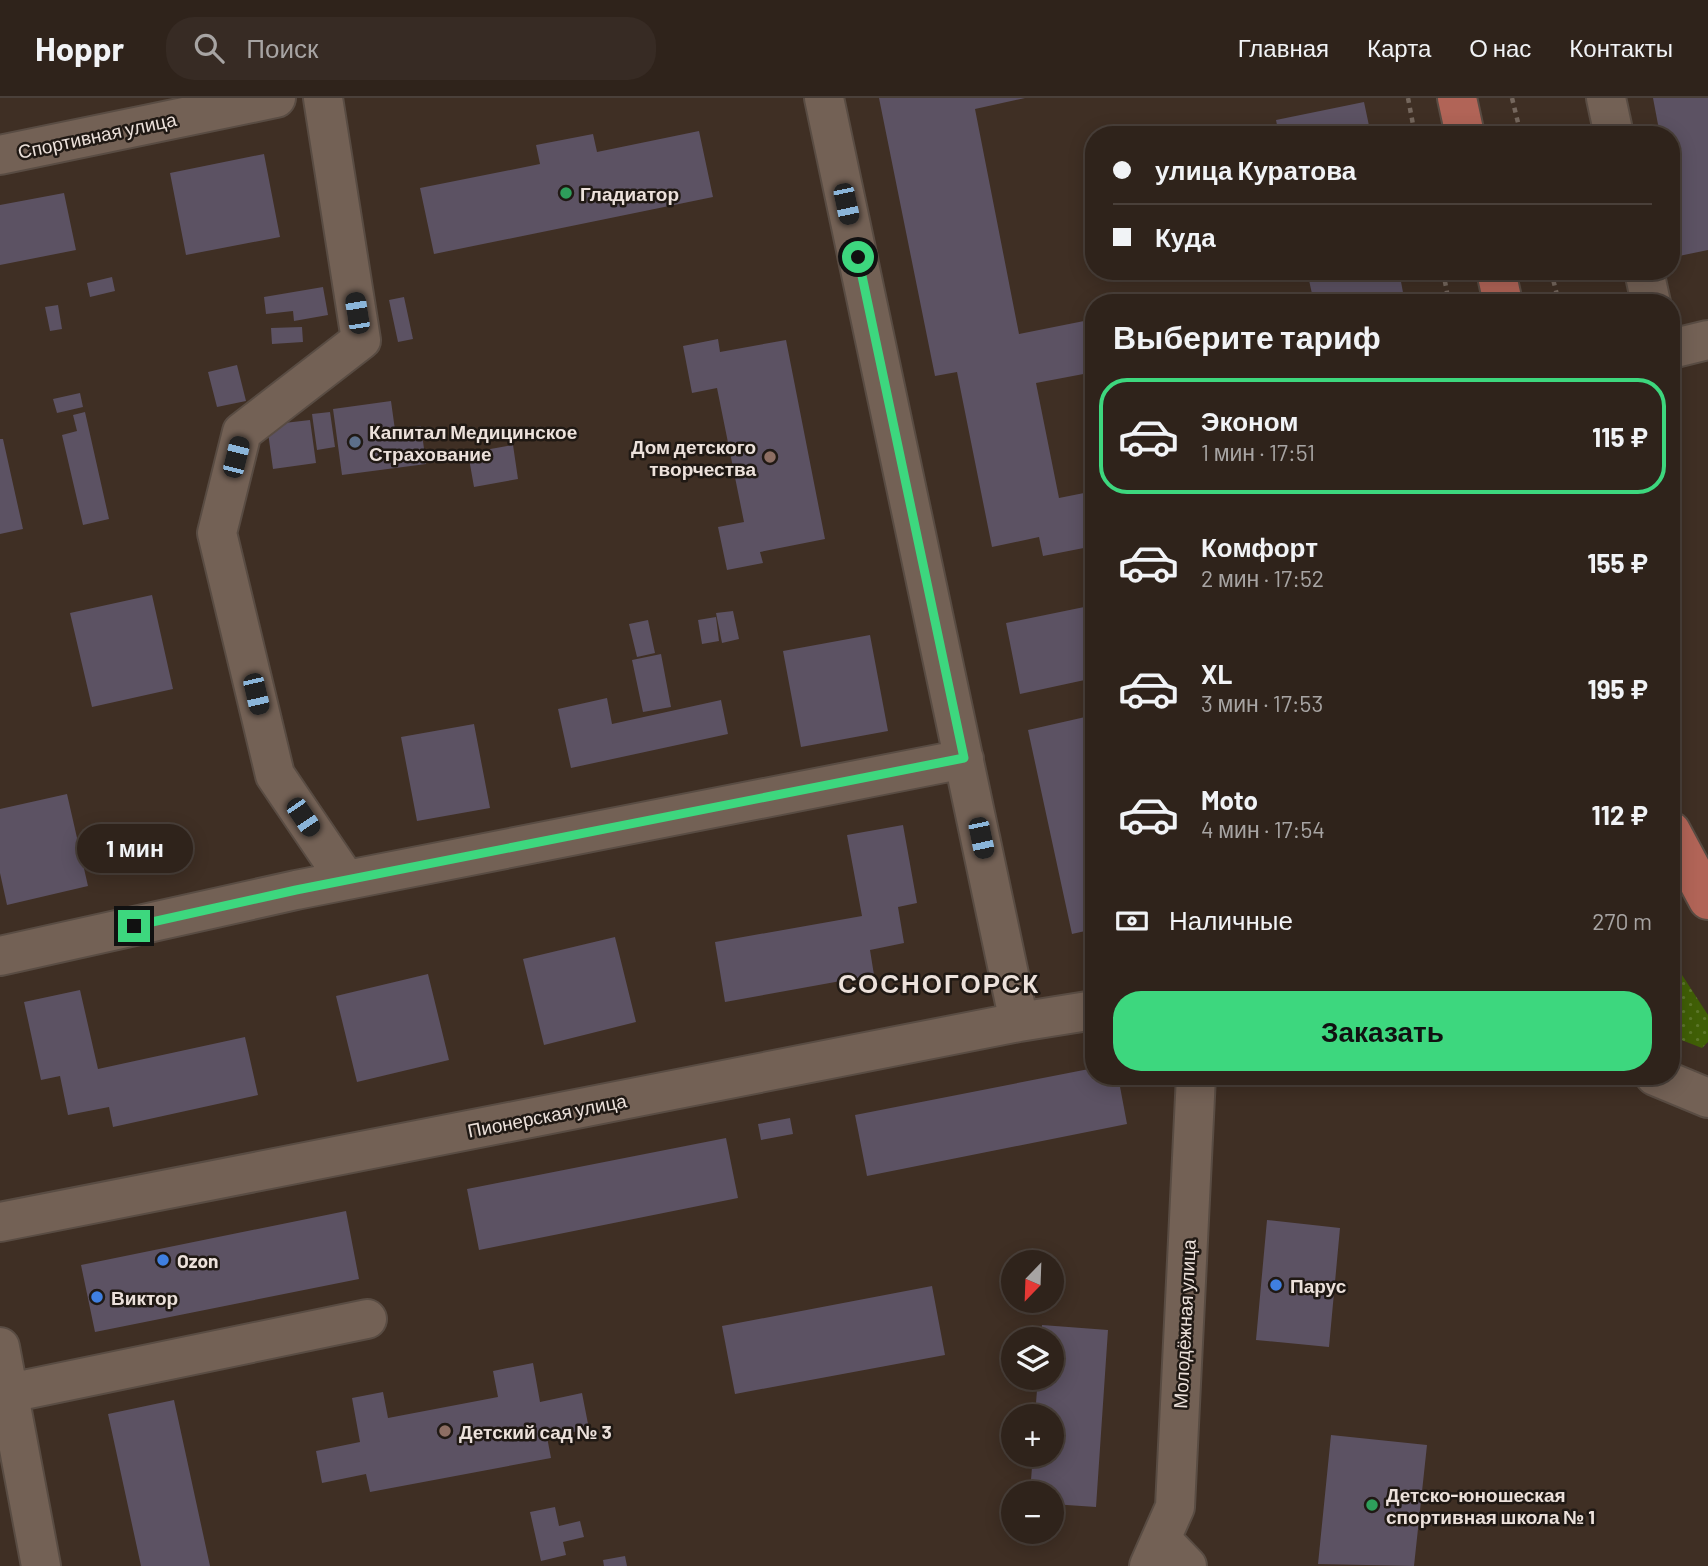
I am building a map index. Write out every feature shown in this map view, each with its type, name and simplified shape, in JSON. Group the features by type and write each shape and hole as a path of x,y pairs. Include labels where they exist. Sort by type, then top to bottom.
{"main road":[{"path":"1457,98 1463,126"},
{"path":"1680,848 1708,900"}],"street":[{"name":"Спортивная улица","path":"0,155 276,98"},
{"path":"323,98 361,340 242,432 217,533 275,775 345,880"},
{"path":"824,98 1019,1022"},
{"path":"1606,98 1612,126"},
{"path":"1680,347 1708,340"},
{"path":"0,956 345,880 964,758"},
{"name":"Пионерская улица","path":"0,1223 1019,1022 1085,1011"},
{"name":"Молодёжная улица","path":"1155,1553 1175,1507 1196,1085"},
{"path":"1677,1085 1708,1098"},
{"path":"4,1394 367,1319"},
{"path":"0,1347 4,1394 41,1566"},
{"path":"1155,1553 1188,1566"}],"path":[{"path":"1408,98 1413,126"},
{"path":"1512,98 1519,126"}],"green space":[{"path":"1680,972 1708,1015 1708,1042 1702,1048 1680,1039"}],"building":[{"path":"879,98 1025,98 975,109 1019,334 1085,321 1085,374 1036,383 1059,498 1085,493 1085,548 1043,556 1039,537 992,547 957,372 935,376"},
{"path":"1653,98 1708,98 1708,250 1680,256 1680,126 1658,126"},
{"path":"1364,102 1369,126 1277,126 1276,120"},
{"path":"699,131 713,197 434,254 420,188 540,164 536,145 593,134 597,152"},
{"path":"264,154 280,237 186,255 170,173"},
{"path":"64,193 76,250 0,265 0,205"},
{"path":"112,277 115,291 90,297 87,283"},
{"path":"1309,280 1401,280 1403,294 1312,294"},
{"path":"323,287 328,315 294,321 293,311 266,314 264,297"},
{"path":"404,297 413,339 398,342 389,300"},
{"path":"58,305 62,329 50,331 45,307"},
{"path":"302,327 303,342 272,344 271,328"},
{"name":"Дом детского творчества","path":"718,339 720,352 786,340 825,539 760,552 763,563 727,570 718,527 744,522 717,388 692,393 683,346"},
{"path":"237,365 246,401 217,407 208,372"},
{"path":"80,393 83,407 57,413 53,399"},
{"path":"391,401 395,430 421,426 426,464 342,475 333,409"},
{"path":"85,412 109,519 83,525 62,435 77,431 73,415"},
{"path":"330,412 335,447 317,450 312,414"},
{"path":"310,420 316,463 273,469 267,425"},
{"path":"0,439 3,439 23,529 0,534"},
{"path":"513,445 518,479 474,487 468,453"},
{"path":"152,595 173,689 92,707 70,613"},
{"path":"1085,607 1085,680 1020,694 1006,623"},
{"path":"733,611 739,639 722,643 716,613"},
{"path":"716,617 719,641 702,644 698,620"},
{"path":"648,620 655,653 637,657 629,624"},
{"path":"870,635 888,731 801,747 783,651"},
{"path":"661,654 671,707 643,712 632,660"},
{"path":"607,698 612,724 721,700 728,734 571,768 558,709"},
{"path":"1085,717 1085,931 1072,934 1028,730"},
{"path":"474,724 490,808 417,821 401,737"},
{"path":"67,794 88,886 7,905 0,873 0,809"},
{"path":"903,825 917,903 898,907 904,943 870,950 874,975 725,1002 715,942 862,916 847,835"},
{"path":"615,937 636,1022 544,1045 523,959"},
{"path":"428,974 449,1060 357,1082 336,996"},
{"path":"80,990 98,1069 245,1037 258,1095 113,1127 109,1107 68,1115 60,1076 41,1080 24,1002"},
{"path":"1085,1070 1085,1085 1120,1085 1127,1124 867,1176 855,1115"},
{"path":"790,1118 793,1134 761,1140 758,1124"},
{"path":"726,1138 738,1198 479,1250 467,1189"},
{"path":"346,1211 359,1279 95,1332 81,1265"},
{"path":"1267,1220 1340,1228 1329,1347 1256,1340"},
{"path":"932,1286 945,1355 735,1394 722,1326"},
{"path":"1042,1325 1108,1330 1096,1507 1064,1505 1064,1481 1031,1481 1032,1467 1064,1467 1064,1404 1036,1404 1037,1390 1064,1390 1064,1327"},
{"path":"533,1363 540,1402 582,1393 589,1429 547,1437 551,1458 370,1492 366,1474 322,1483 316,1451 360,1442 352,1398 383,1392 388,1418 498,1397 493,1371"},
{"path":"174,1400 210,1566 141,1566 108,1414"},
{"name":"Детско-юношеская спортивная школа № 1","path":"1331,1435 1427,1445 1414,1566 1318,1564"},
{"path":"555,1507 559,1526 580,1521 584,1537 563,1542 566,1555 541,1561 530,1512"},
{"path":"625,1556 627,1566 604,1566 603,1560"}],"place":[{"name":"Гладиатор","path":"566,193"},
{"name":"Капитал Медицинское Страхование","path":"355,442"},
{"name":"Дом детского творчества","path":"770,457"},
{"name":"Ozon","path":"163,1260"},
{"name":"Парус","path":"1276,1285"},
{"name":"Виктор","path":"97,1297"},
{"name":"Детский сад № 3","path":"445,1431"},
{"name":"Детско-юношеская спортивная школа № 1","path":"1372,1505"}],"district":[{"name":"СОСНОГОРСК","path":"939,982"}],"route":[{"path":"134,926 296,890 964,758 858,257"}]}
